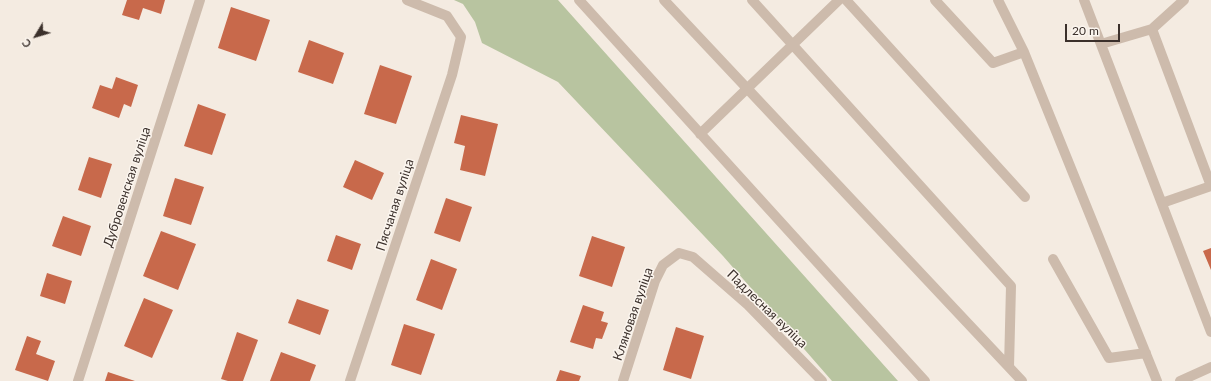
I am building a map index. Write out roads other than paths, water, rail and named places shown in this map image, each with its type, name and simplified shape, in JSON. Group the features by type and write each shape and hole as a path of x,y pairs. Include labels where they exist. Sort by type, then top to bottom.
{"street":[{"name":"Дубровенская вуліца","path":"78,381 200,0"},
{"name":"Пясчаная вуліца","path":"350,381 449,82 461,37 447,16 407,0"},
{"path":"579,0 925,381"},
{"path":"664,0 1022,381"},
{"path":"752,0 1011,286 1009,366"},
{"path":"700,134 839,0"},
{"path":"846,0 1025,197"},
{"path":"998,0 1024,52 1158,381"},
{"path":"1084,0 1211,332"},
{"path":"1101,44 1152,29 1184,0"},
{"path":"939,1 993,63 1024,52"},
{"path":"1152,29 1211,186 1162,203"},
{"name":"Кляновая вуліца","path":"623,381 655,281 663,265 679,253 693,257"},
{"name":"Падлесная вуліца","path":"693,257 748,305 822,381"},
{"path":"1054,259 1109,358 1146,353"},
{"path":"1180,381 1211,367"}]}
